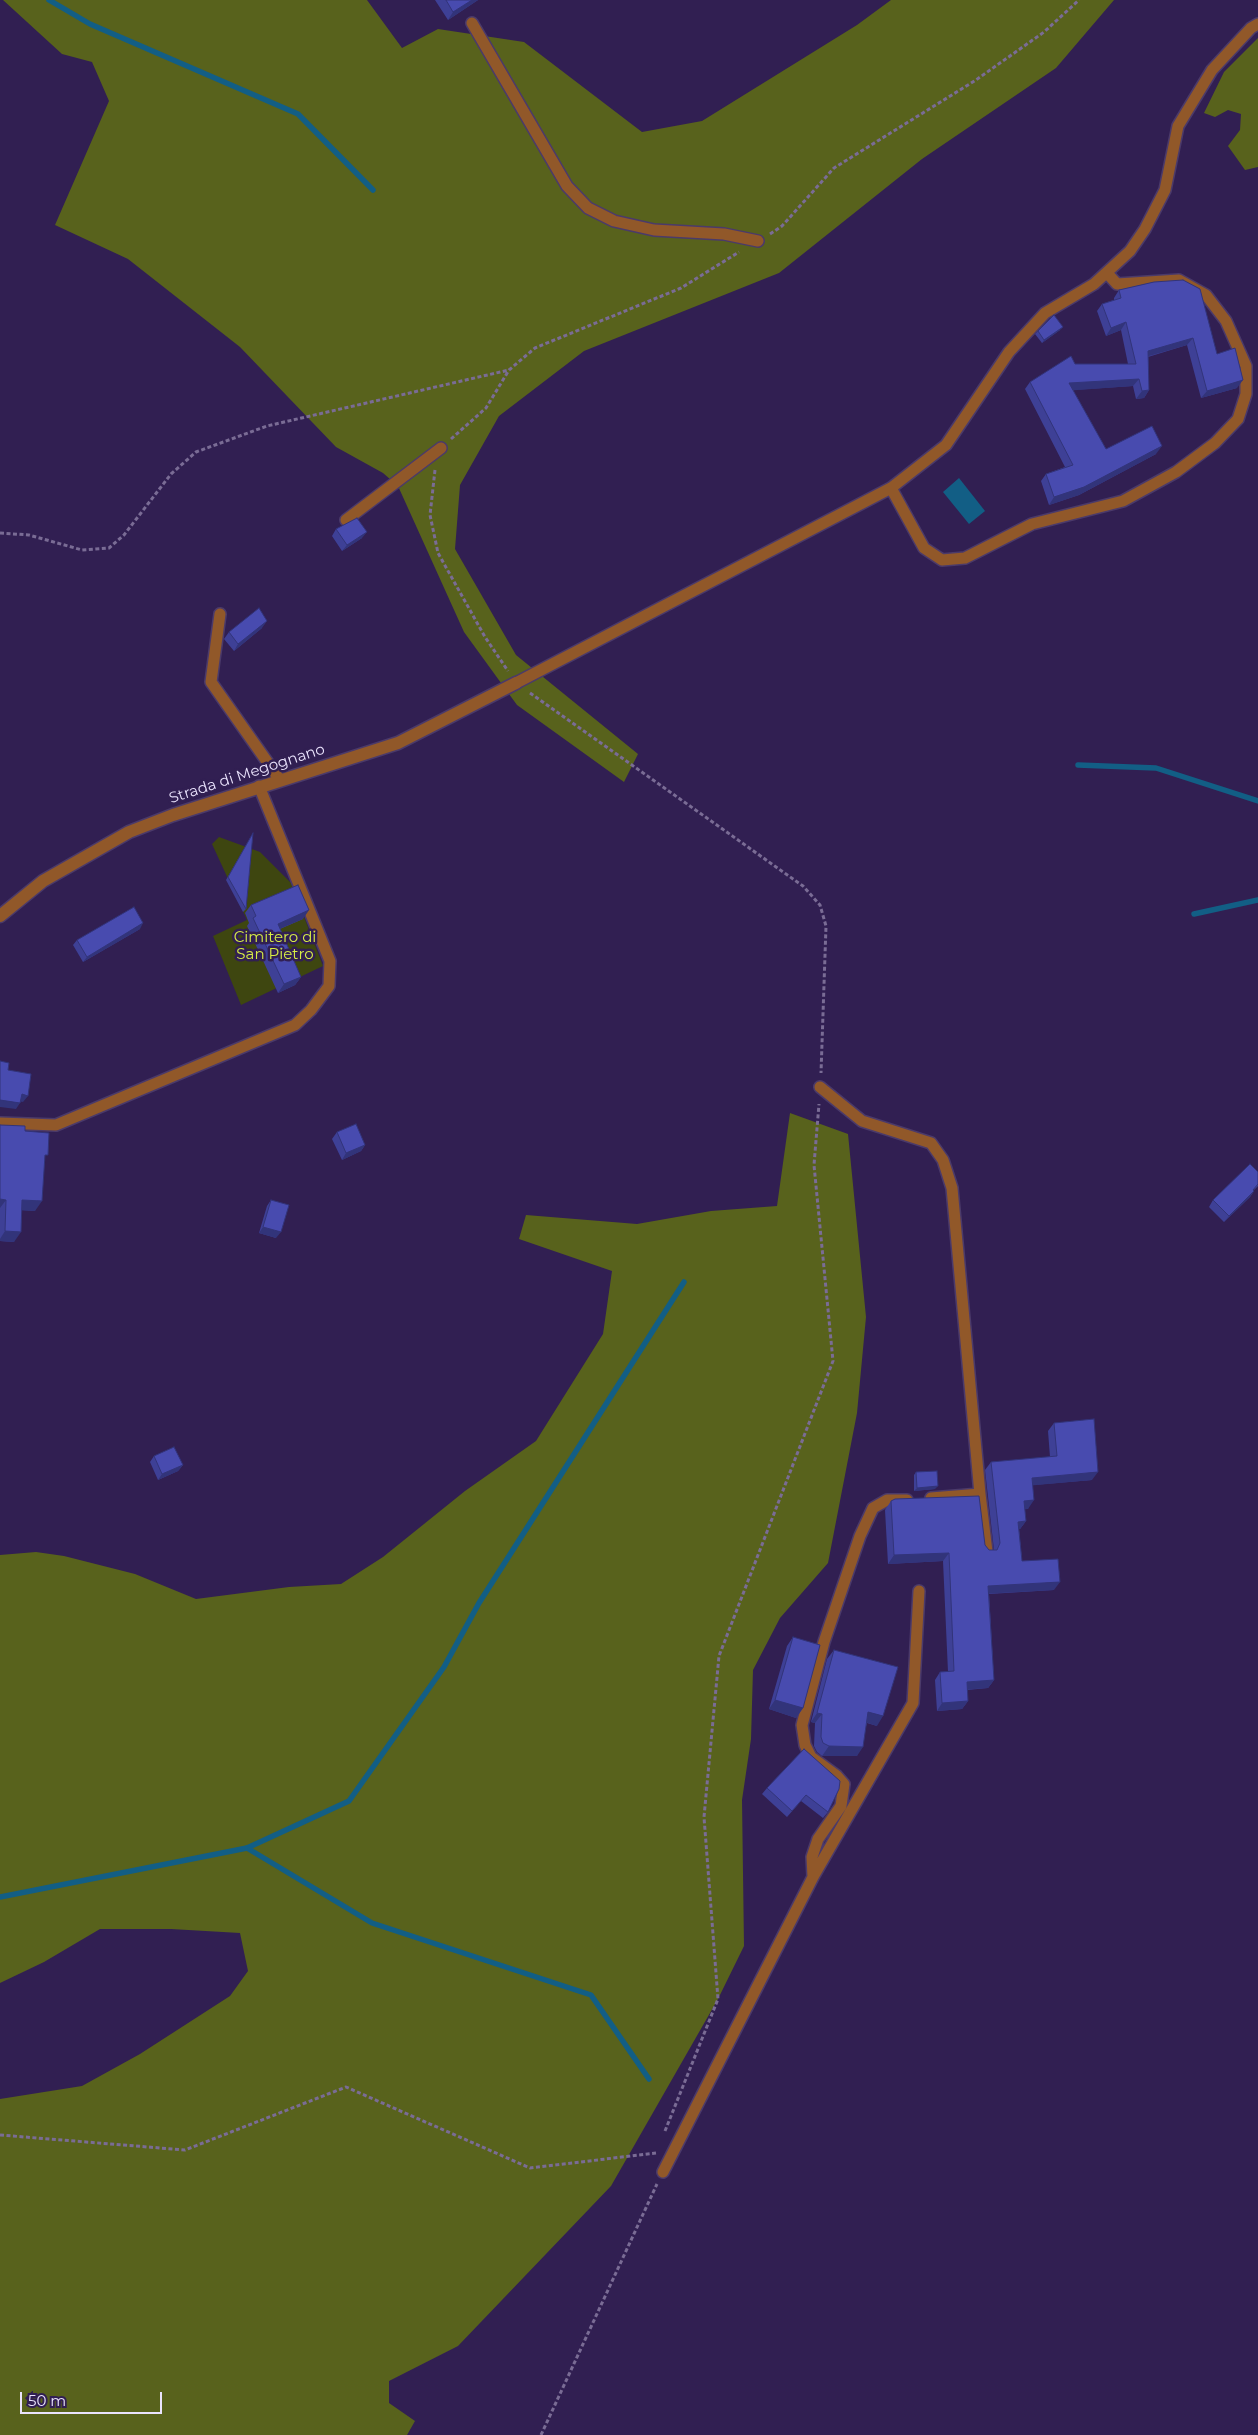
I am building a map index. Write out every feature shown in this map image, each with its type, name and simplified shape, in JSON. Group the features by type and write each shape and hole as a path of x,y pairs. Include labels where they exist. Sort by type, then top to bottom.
{"street":[{"name":"Strada di Megognano","path":"2,917 44,881 129,832 259,786 398,743 516,683"}],"lane":[{"path":"472,23 567,186 588,208 614,222 654,230 724,234 758,241"},
{"path":"516,683 891,488 946,445 1009,352 1045,313 1094,284 1130,251 1149,221 1165,190 1178,126 1207,78 1251,28 1258,24"},
{"path":"891,488 924,548 942,560 965,558 1032,524 1123,501 1176,472 1215,443 1238,419 1246,394 1246,366 1226,321 1206,295 1179,280 1117,284 1106,273"},
{"path":"346,520 441,448"},
{"path":"220,614 211,682 280,780"},
{"path":"0,1123 56,1125 295,1025 320,998 329,986 330,961 259,786"},
{"path":"820,1087 862,1121 931,1143 943,1160 952,1188 987,1552"},
{"path":"812,1876 812,1857 818,1838 841,1806 844,1784 837,1776 811,1758 805,1745 802,1726 824,1642 860,1536 873,1508 887,1500 980,1494"},
{"path":"663,2172 812,1876 913,1703 919,1591"}],"path":[{"path":"664,2135 718,1999 704,1817 719,1656 833,1361 814,1165 820,1087 826,926 820,905 803,886 516,683 485,636 438,553 430,515 433,478 441,448 486,408 509,370 536,348 681,288 782,226 834,168 976,80 1044,32 1079,0"},
{"path":"0,533 29,536 82,550 108,548 124,535 170,474 196,452 267,426 509,370"},
{"path":"0,2135 185,2150 346,2087 530,2168 656,2153"},
{"path":"541,2435 663,2172 656,2153 660,2144"}],"green space":[{"path":"3,0 367,0 402,48 438,29 524,42 642,132 702,121 857,25 891,0 1114,0 1056,68 922,159 779,273 584,351 499,416 460,485 455,549 516,655 638,754 624,782 517,705 464,632 398,486 383,473 336,447 240,347 128,259 55,225 109,101 92,62 62,54"},
{"path":"1258,38 1258,167 1245,170 1228,146 1240,130 1241,114 1228,110 1215,117 1204,113 1224,72"},
{"name":"Cimitero di San Pietro","path":"219,837 260,852 291,883 323,966 241,1005 213,936 247,920 212,844"},
{"path":"790,1113 848,1134 866,1317 857,1413 828,1563 780,1618 753,1670 751,1739 742,1800 744,1946 718,1999 611,2186 458,2346 389,2381 389,2403 415,2421 407,2435 0,2435 0,2099 82,2086 140,2054 230,1996 248,1971 240,1933 171,1929 100,1929 44,1962 0,1983 0,1555 36,1552 64,1556 135,1574 196,1599 289,1587 341,1584 383,1557 465,1491 536,1441 603,1334 612,1271 519,1239 526,1215 637,1224 711,1211 777,1206"}],"water":[{"path":"959,478 985,511 969,524 943,492"}],"building":[{"path":"446,0 472,0 453,12"},
{"path":"1183,280 1200,289 1217,354 1235,348 1243,380 1207,391 1193,338 1148,351 1149,390 1142,391 1139,379 1069,383 1106,449 1152,426 1162,446 1084,487 1054,497 1046,474 1073,465 1030,382 1071,356 1075,364 1136,364 1126,322 1111,328 1102,304 1121,298 1119,290 1154,282"},
{"path":"1054,315 1063,327 1044,340 1038,331"},
{"path":"357,518 367,532 347,545 336,529"},
{"path":"259,608 267,621 238,644 229,632"},
{"path":"253,833 246,909 228,877"},
{"path":"298,885 309,910 278,924 301,977 284,984 253,918 256,916 251,905"},
{"path":"134,907 143,923 87,957 77,940"},
{"path":"0,1061 9,1063 8,1070 31,1074 28,1096 22,1094 20,1103 0,1100"},
{"path":"356,1124 365,1145 346,1153 337,1132"},
{"path":"0,1125 25,1126 25,1131 49,1133 48,1155 45,1155 42,1201 22,1200 21,1232 5,1231 6,1200 0,1199"},
{"path":"1250,1164 1258,1172 1258,1184 1254,1191 1229,1216 1213,1200"},
{"path":"271,1200 289,1205 281,1232 263,1227"},
{"path":"1094,1419 1098,1472 1032,1478 1034,1500 1024,1501 1026,1521 1018,1522 1022,1561 1058,1559 1060,1582 988,1586 994,1680 967,1682 968,1701 942,1703 940,1672 954,1671 949,1553 894,1555 891,1501 895,1499 979,1496 985,1545 989,1550 997,1550 1000,1543 991,1462 1057,1456 1054,1423"},
{"path":"174,1447 183,1465 162,1474 154,1456"},
{"path":"937,1471 938,1486 917,1488 916,1472"},
{"path":"793,1637 820,1645 803,1708 775,1700"},
{"path":"834,1650 898,1667 883,1716 868,1712 863,1747 829,1746 823,1743 821,1737 822,1714 817,1713"},
{"path":"804,1749 840,1781 839,1789 828,1812 806,1795 792,1811 767,1788"}],"waterway":[{"path":"49,0 90,24 298,114 373,190"},
{"path":"1078,765 1156,768 1258,801"},
{"path":"1194,914 1258,900"},
{"path":"0,1897 247,1848 349,1801 444,1667 479,1603 684,1282"},
{"path":"247,1848 372,1923 591,1995 649,2079"}]}
